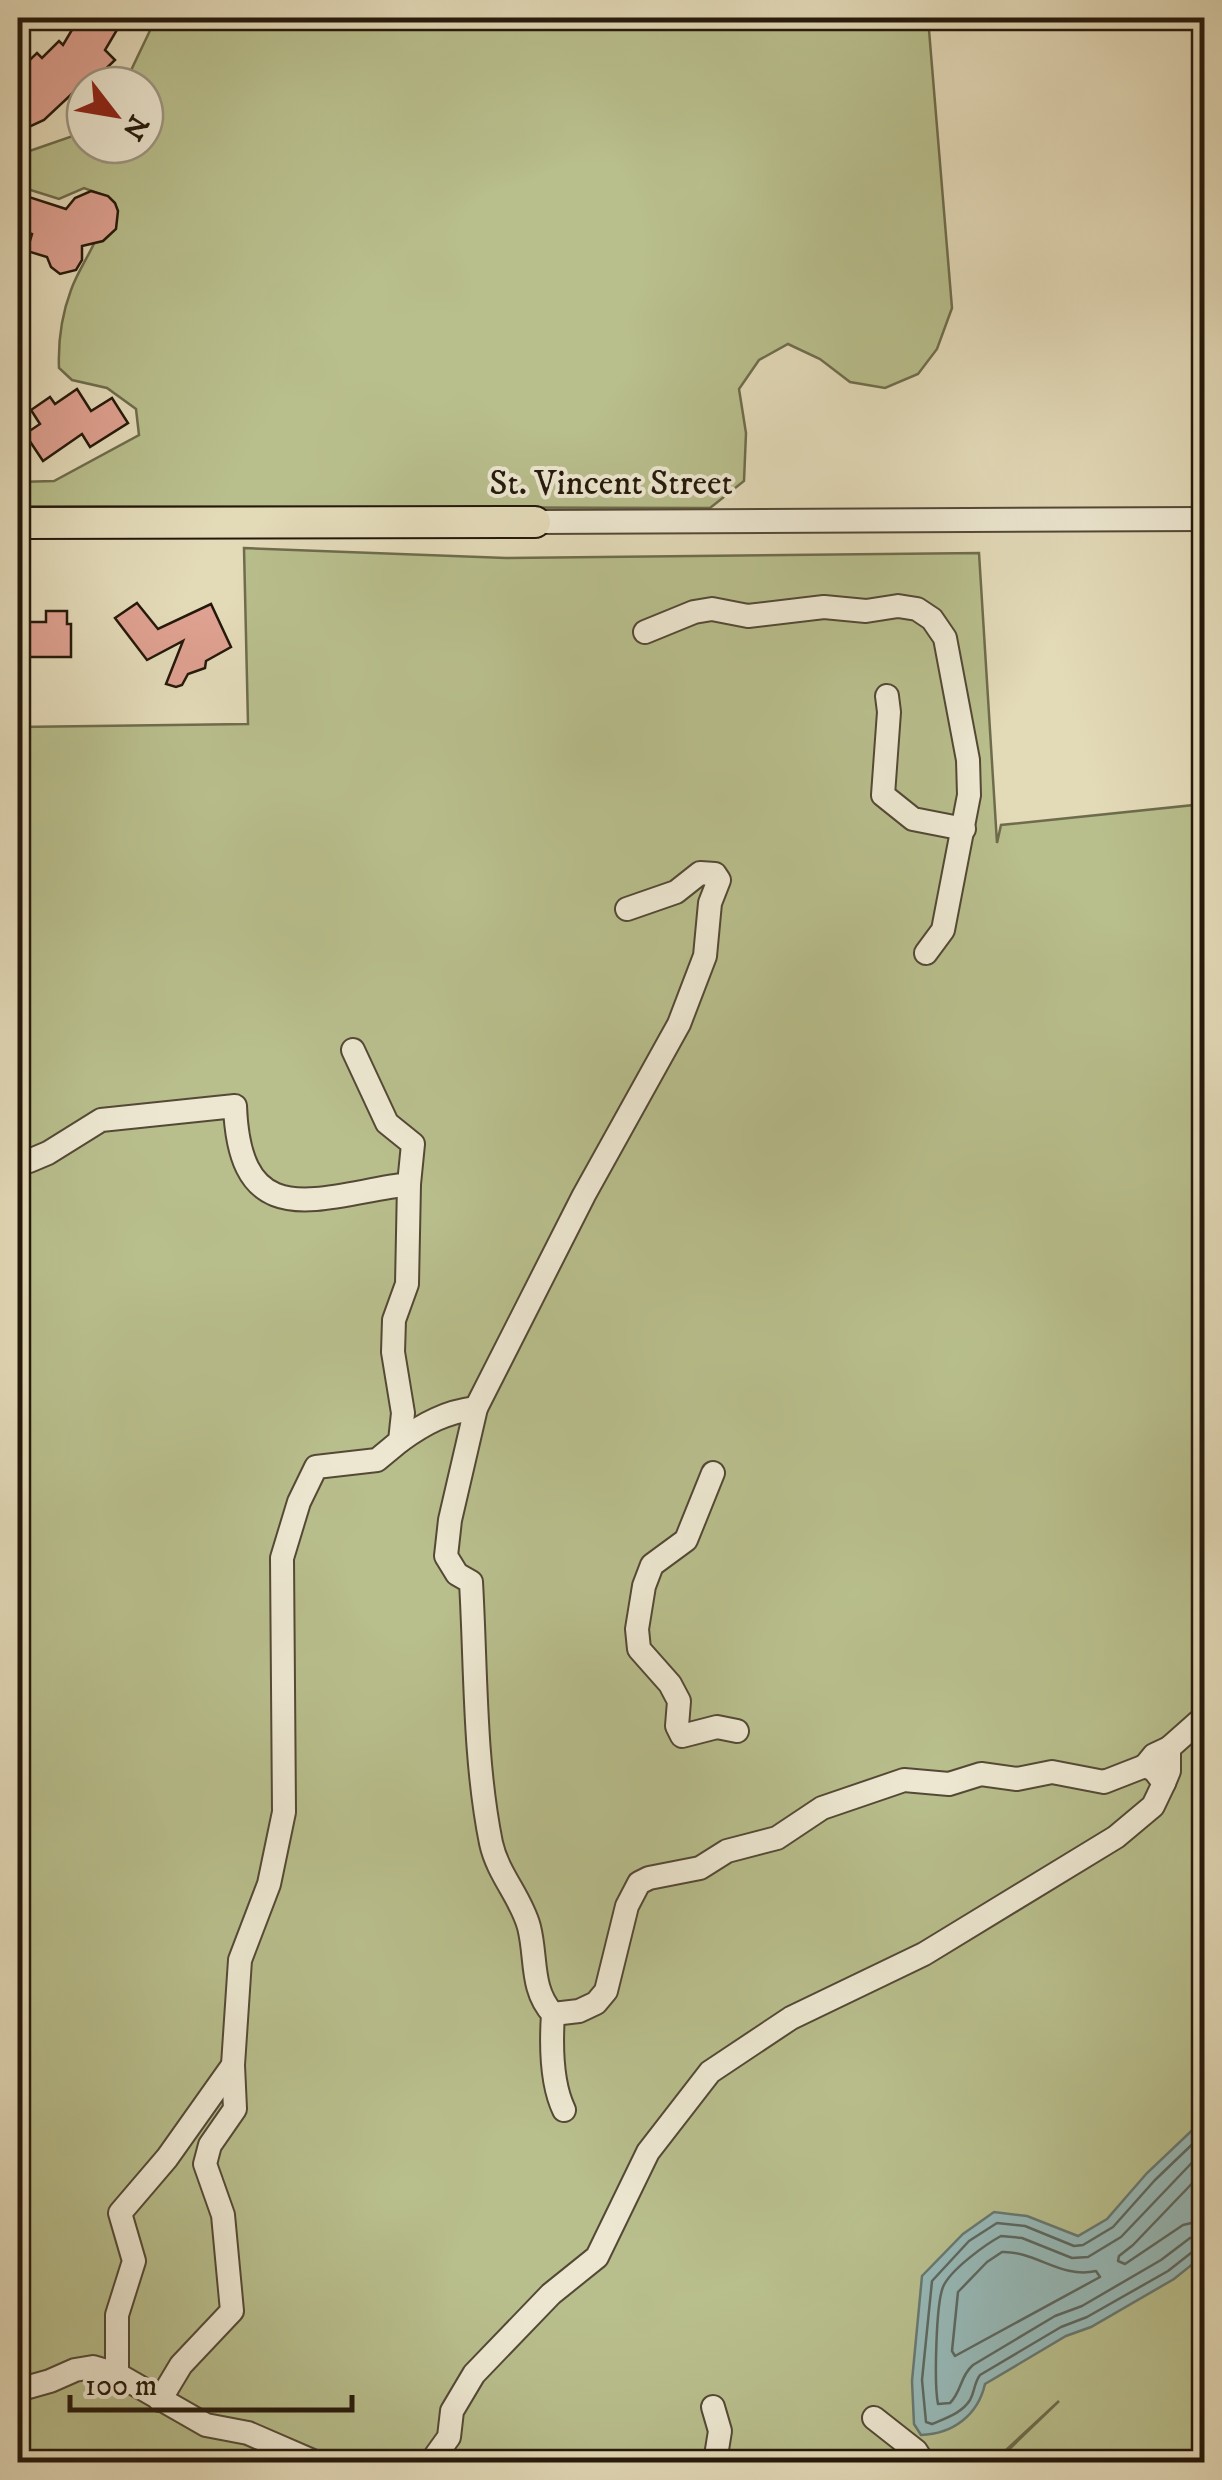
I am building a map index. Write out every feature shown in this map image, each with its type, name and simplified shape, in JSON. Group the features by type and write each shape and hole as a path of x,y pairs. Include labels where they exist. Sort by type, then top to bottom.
{"main road":[{"name":"St. Vincent Street","path":"18,523 535,522"}],"street":[{"name":"St. Vincent Street","path":"535,522 1204,519"},
{"path":"645,632 694,612 712,609 748,616 824,607 866,611 898,606 917,609 932,619 945,638 968,760 969,795 943,930 926,953"},
{"path":"887,696 883,794 913,819 964,829"},
{"path":"564,2110 552,2048 554,2014 544,2004 537,1985 529,1925 500,1873 492,1845 483,1786 471,1582 457,1574 446,1556 450,1520 476,1408 584,1195 679,1024 705,956 710,904 719,880 715,874 700,873 676,892 628,910"},
{"path":"353,1050 387,1123 422,1140 409,1184 407,1284 394,1320 393,1352 403,1413 400,1440"},
{"path":"18,1159 29,1162 101,1120 235,1106 237,1147 248,1170 263,1188 286,1198 310,1202 409,1184"},
{"path":"160,2400 181,2365 232,2311 222,2215 205,2164 210,2145 235,2108 233,2064 240,1960 269,1884 284,1812 282,1558 299,1502 316,1467 377,1460 425,1423 451,1411 476,1408"},
{"path":"713,1473 686,1540 652,1565 637,1630 639,1649 680,1701 677,1726 682,1736 717,1727 737,1731"},
{"path":"554,2014 579,2011 596,2003 606,1992 627,1906 639,1883 649,1878 700,1868 728,1852 777,1838 822,1808 904,1780 949,1784 981,1774 1018,1779 1052,1772 1104,1782 1146,1766 1204,1717"},
{"path":"430,2462 449,2437 452,2411 474,2374 551,2294 597,2256 648,2152 710,2072 791,2018 924,1954 1116,1836 1153,1806 1169,1771 1170,1748"},
{"path":"1146,1766 1164,1783"},
{"path":"117,2374 117,2315 134,2261 120,2214 167,2158 233,2064"},
{"path":"18,2390 93,2367 117,2374 206,2425 248,2433 315,2462"},
{"path":"713,2408 720,2431 715,2462"},
{"path":"874,2418 916,2451 923,2462"}],"green space":[{"path":"156,18 928,18 952,308 937,349 918,374 885,388 850,382 820,359 788,344 759,360 739,389 746,433 744,481 710,508 18,506 18,482 54,481 139,435 136,409 107,388 72,380 59,368 61,328 68,299 102,220 100,194 84,188 59,199 18,186 18,155 65,139 65,165 165,165 165,65 134,65"},
{"path":"244,548 506,558 979,553 997,843 1001,825 1204,804 1204,2462 996,2462 1059,2401 993,2462 18,2462 18,727 248,724"}],"water":[{"path":"1204,2119 1204,2255 1174,2279 985,2384 977,2405 953,2427 921,2435 914,2424 912,2381 922,2276 963,2234 994,2212 1027,2216 1078,2236 1107,2219 1147,2173"}],"building":[{"path":"79,18 124,18 105,50 115,60 110,65 65,65 65,100 44,120 18,132 18,71 37,53 42,58 59,41 63,45"},
{"path":"91,191 108,196 115,203 116,229 103,241 82,246 82,260 76,270 60,274 47,257 27,251 32,234 18,229 26,196 66,209 75,198"},
{"path":"77,389 91,411 112,398 128,423 90,447 82,434 43,461 25,434 40,424 31,410 50,397 55,404"},
{"path":"137,603 158,629 211,604 231,647 206,661 205,668 188,674 182,685 166,684 183,641 147,660 115,618"},
{"path":"46,611 67,611 71,657 18,657 18,622 46,622"}]}
